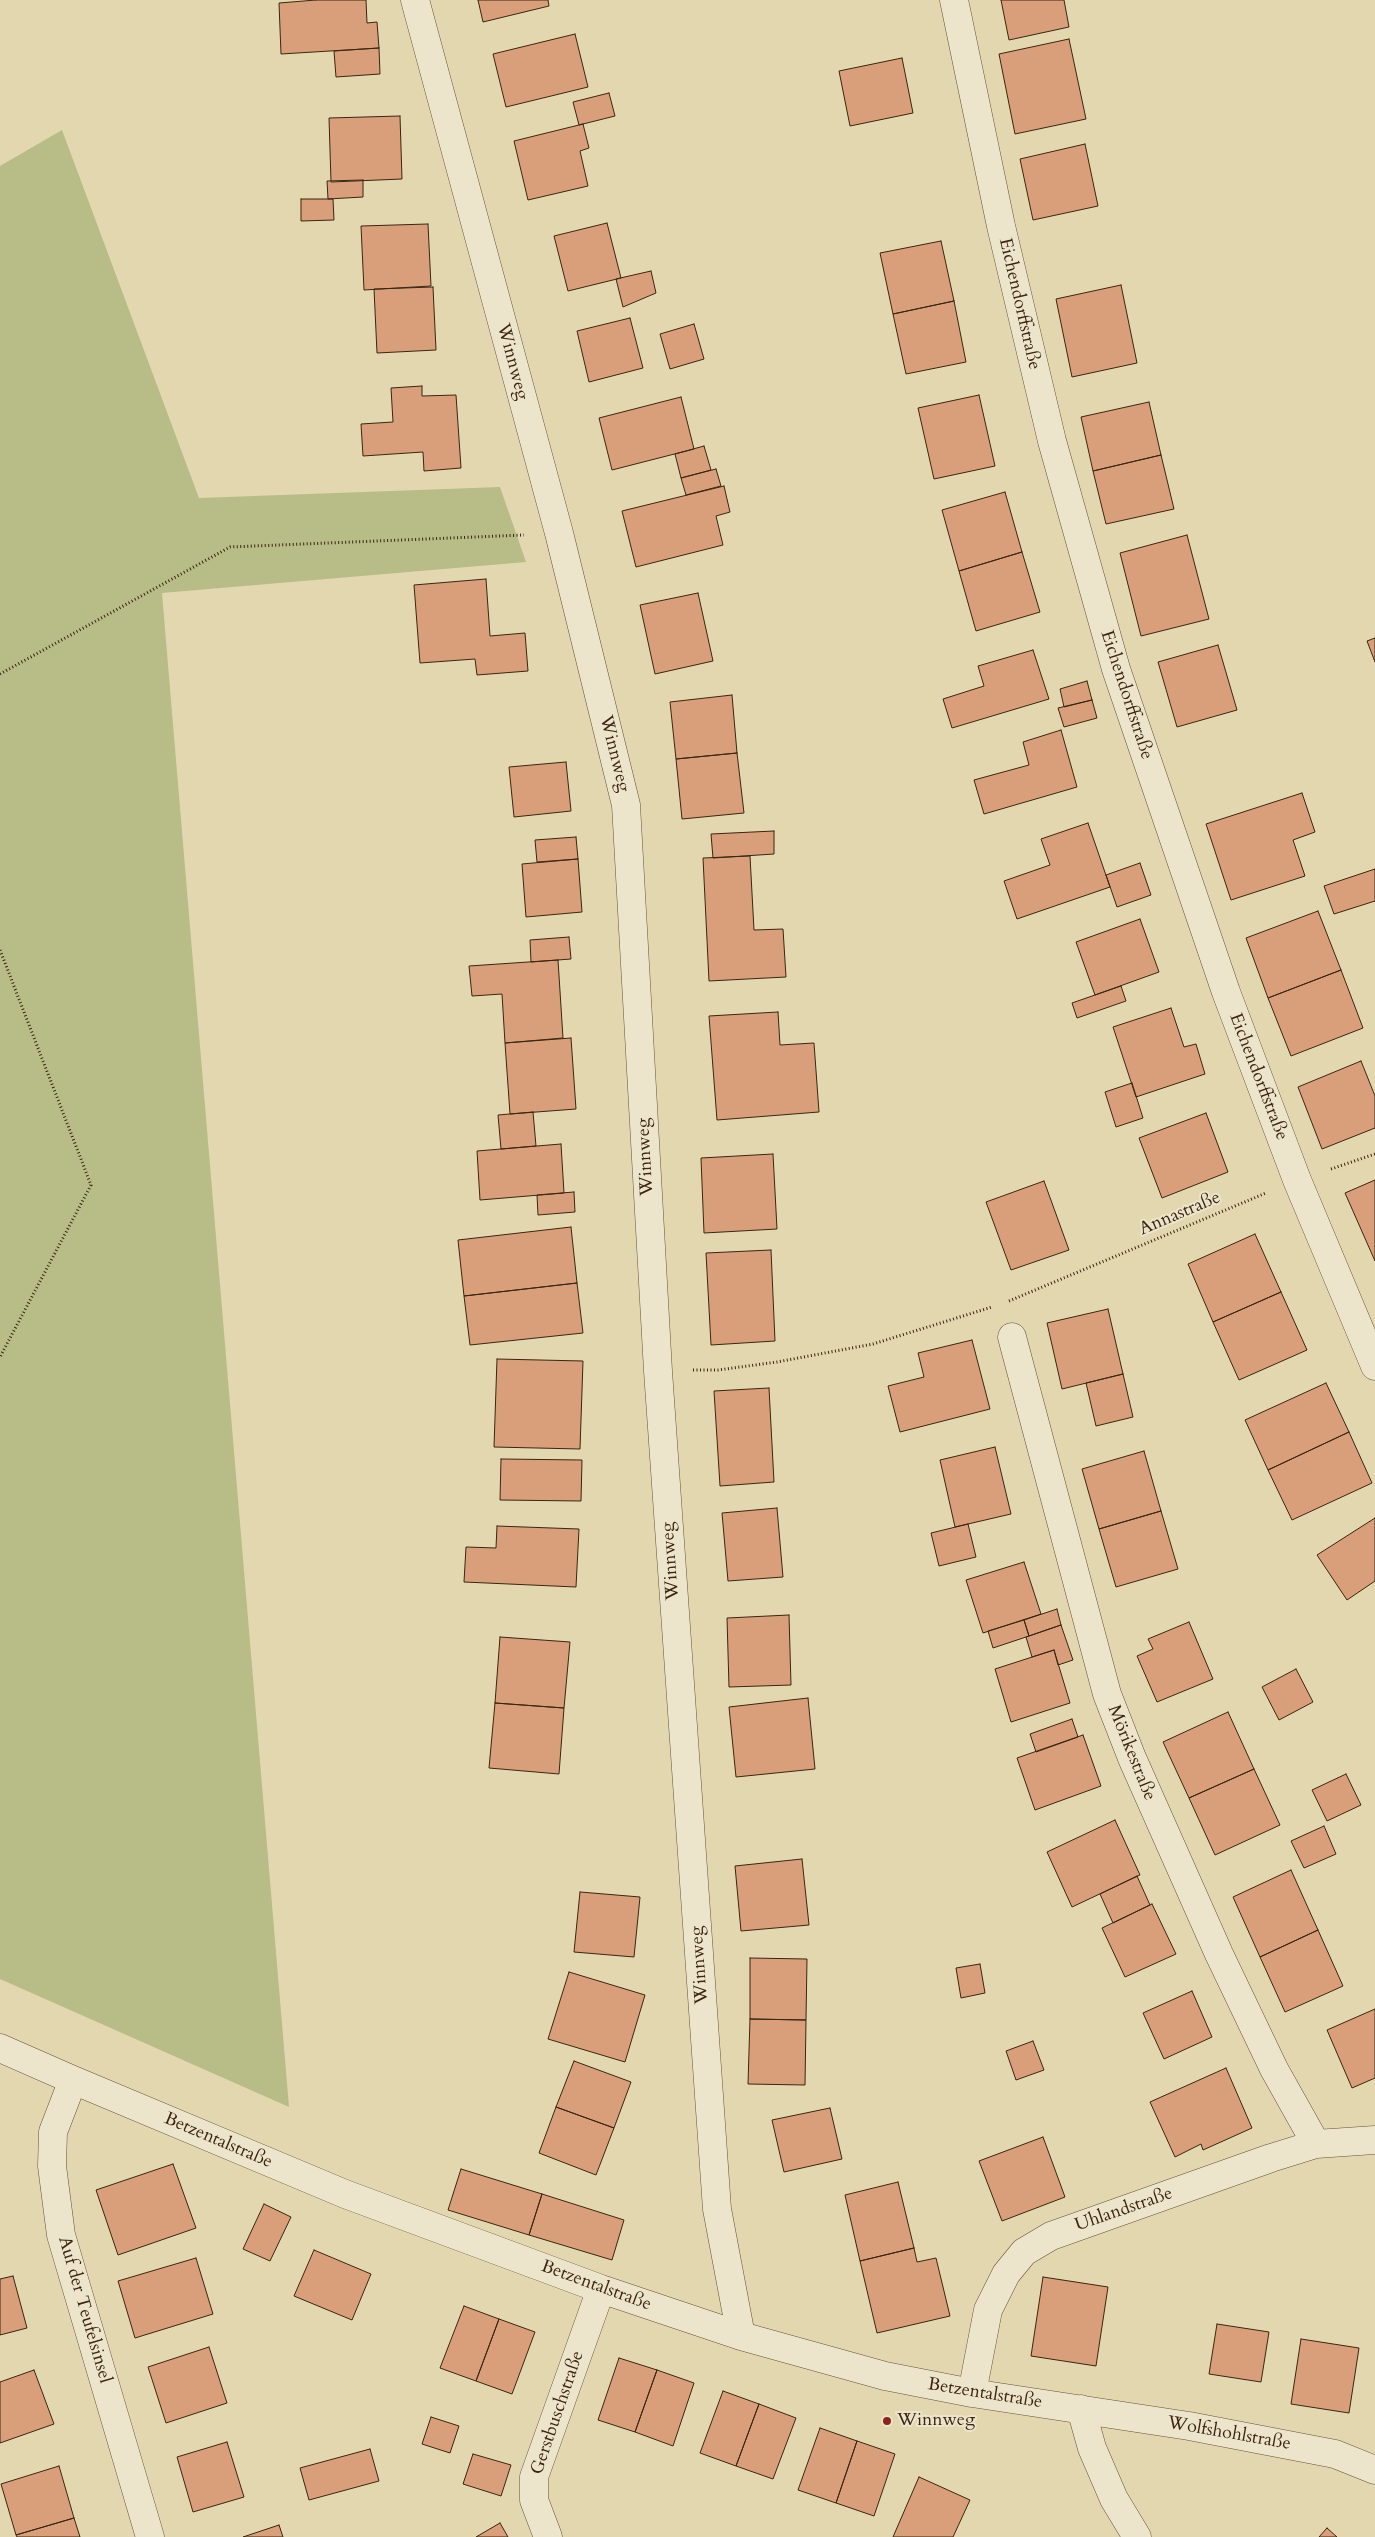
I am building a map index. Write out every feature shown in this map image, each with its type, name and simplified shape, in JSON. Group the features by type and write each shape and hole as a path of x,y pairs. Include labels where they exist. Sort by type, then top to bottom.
{"street":[{"name":"Winnweg","path":"415,0 559,533 626,805 658,1371 717,2209 742,2336"},
{"name":"Eichendorffstraße","path":"954,0 1001,226 1052,441 1116,668 1226,992 1297,1180 1375,1366"},
{"name":"Mörikestraße","path":"1012,1337 1105,1684 1132,1758 1223,1963 1274,2069 1316,2144"},
{"name":"Betzentalstraße","path":"0,2048 345,2194 601,2289 742,2336 885,2376 972,2393 1081,2410"},
{"name":"Auf der Teufelsinsel","path":"73,2080 54,2132 52,2166 61,2235 150,2537"},
{"name":"Uhlandstraße","path":"972,2393 988,2310 1006,2274 1024,2252 1051,2236 1316,2144 1375,2140"},
{"name":"Gerstbuschstraße","path":"548,2537 534,2500 534,2477 601,2289"},
{"name":"Wolfshohlstraße","path":"1081,2410 1189,2426 1335,2454 1375,2470"},
{"path":"1081,2410 1092,2448 1114,2499 1136,2537"}],"path":[{"path":"0,674 230,547 559,533"},
{"path":"0,950 91,1185 0,1357"},
{"name":"Annastraße","path":"1008,1301 1297,1180 1375,1154"},
{"path":"658,1371 718,1370 844,1350 873,1344 999,1305"}],"green space":[{"path":"62,130 199,498 500,487 526,562 162,593 289,2107 0,1979 0,166"}],"building":[{"path":"316,0 366,0 367,23 377,22 379,48 281,54 279,3"},
{"path":"478,0 548,0 549,6 483,22"},
{"path":"1001,0 1064,0 1069,27 1009,40"},
{"path":"575,34 588,87 506,107 493,54"},
{"path":"1069,39 1086,119 1015,134 999,54"},
{"path":"379,48 380,74 336,77 334,51"},
{"path":"902,58 913,113 850,126 839,71"},
{"path":"609,93 615,116 579,125 573,102"},
{"path":"400,116 402,179 331,182 329,118"},
{"path":"583,124 589,148 580,151 588,186 528,200 514,141"},
{"path":"1085,144 1098,206 1033,220 1020,159"},
{"path":"363,180 363,197 328,199 327,181"},
{"path":"301,199 333,199 334,220 301,221"},
{"path":"607,223 621,278 568,291 554,236"},
{"path":"428,224 431,286 364,290 361,226"},
{"path":"941,241 954,301 893,314 880,253"},
{"path":"651,271 656,293 623,307 616,279"},
{"path":"1121,285 1137,363 1072,377 1056,299"},
{"path":"433,287 436,350 377,353 374,289"},
{"path":"954,301 966,362 906,374 893,314"},
{"path":"630,318 643,368 589,382 577,331"},
{"path":"694,324 704,359 670,369 660,334"},
{"path":"422,386 422,396 456,395 461,468 424,471 423,452 363,456 361,424 393,422 391,388"},
{"path":"979,395 995,466 934,479 918,408"},
{"path":"681,397 694,449 612,470 599,418"},
{"path":"1149,402 1161,455 1093,471 1081,417"},
{"path":"704,446 711,470 681,478 675,454"},
{"path":"1161,455 1174,509 1106,524 1093,471"},
{"path":"716,469 721,486 686,495 681,478"},
{"path":"724,486 730,512 716,516 723,545 636,567 622,511"},
{"path":"1005,492 1022,552 959,571 942,510"},
{"path":"1187,535 1209,619 1141,636 1120,553"},
{"path":"1022,552 1040,612 976,631 959,571"},
{"path":"486,579 490,636 525,633 528,671 477,675 475,659 420,663 414,585"},
{"path":"698,593 713,661 655,674 640,605"},
{"path":"1375,638 1375,662 1367,641"},
{"path":"1218,645 1237,710 1177,727 1158,662"},
{"path":"1033,650 1049,699 952,728 943,699 984,686 978,666"},
{"path":"1087,681 1092,700 1064,707 1060,689"},
{"path":"732,695 737,753 676,759 670,702"},
{"path":"1092,700 1097,718 1064,727 1058,708"},
{"path":"1061,730 1077,787 984,814 974,780 1029,765 1023,742"},
{"path":"737,753 744,813 682,819 676,759"},
{"path":"566,762 571,811 514,817 509,767"},
{"path":"1302,793 1315,832 1293,840 1305,876 1231,900 1206,824"},
{"path":"1088,823 1110,887 1017,919 1004,881 1050,865 1041,839"},
{"path":"774,831 774,854 713,858 711,834"},
{"path":"576,837 578,859 537,862 535,840"},
{"path":"750,856 754,930 783,929 786,977 709,981 703,858"},
{"path":"578,859 582,912 526,917 522,864"},
{"path":"1140,863 1151,895 1117,907 1106,875"},
{"path":"1375,869 1375,901 1334,914 1324,886"},
{"path":"1318,911 1341,970 1268,998 1246,938"},
{"path":"1140,919 1159,972 1095,995 1076,942"},
{"path":"569,937 571,959 531,962 530,940"},
{"path":"558,960 563,1038 505,1043 502,994 472,996 469,966"},
{"path":"1341,970 1363,1028 1291,1056 1268,998"},
{"path":"1121,986 1126,1001 1077,1018 1072,1003"},
{"path":"1171,1008 1184,1047 1196,1044 1205,1074 1136,1097 1113,1027"},
{"path":"778,1012 780,1045 814,1043 819,1112 717,1120 709,1016"},
{"path":"571,1038 576,1109 510,1114 505,1043"},
{"path":"1361,1061 1375,1096 1375,1128 1322,1149 1298,1087"},
{"path":"1132,1083 1143,1118 1116,1127 1105,1092"},
{"path":"533,1112 536,1146 501,1149 498,1115"},
{"path":"1206,1113 1228,1172 1162,1198 1139,1138"},
{"path":"561,1144 564,1193 480,1200 477,1151"},
{"path":"773,1154 777,1229 704,1233 701,1158"},
{"path":"1375,1180 1375,1261 1345,1193"},
{"path":"1044,1181 1069,1250 1011,1270 986,1202"},
{"path":"574,1192 575,1212 538,1215 537,1195"},
{"path":"571,1227 577,1283 464,1296 458,1240"},
{"path":"1255,1234 1281,1292 1213,1322 1188,1264"},
{"path":"771,1250 775,1341 711,1345 706,1253"},
{"path":"577,1283 583,1333 470,1345 464,1296"},
{"path":"1281,1292 1307,1350 1239,1380 1213,1322"},
{"path":"1108,1309 1123,1374 1062,1389 1047,1323"},
{"path":"972,1340 990,1409 900,1432 888,1386 924,1377 918,1353"},
{"path":"497,1359 583,1361 580,1449 494,1447"},
{"path":"1123,1374 1133,1417 1096,1426 1086,1383"},
{"path":"1326,1383 1349,1432 1268,1470 1245,1420"},
{"path":"769,1388 774,1482 720,1486 714,1391"},
{"path":"1349,1432 1372,1483 1292,1520 1268,1470"},
{"path":"995,1447 1011,1514 955,1527 940,1460"},
{"path":"1144,1451 1161,1511 1099,1529 1082,1469"},
{"path":"501,1459 582,1460 581,1501 500,1500"},
{"path":"777,1508 783,1577 728,1581 722,1513"},
{"path":"1161,1511 1178,1569 1116,1587 1099,1529"},
{"path":"1375,1518 1375,1581 1347,1600 1317,1555"},
{"path":"968,1524 976,1557 939,1566 931,1533"},
{"path":"497,1526 579,1529 576,1587 464,1582 466,1547 496,1548"},
{"path":"1024,1562 1041,1614 983,1633 966,1580"},
{"path":"1057,1609 1061,1625 1029,1636 1024,1620"},
{"path":"789,1615 791,1685 729,1687 727,1618"},
{"path":"1024,1620 1029,1636 993,1648 988,1631"},
{"path":"1189,1622 1213,1679 1157,1702 1137,1656 1153,1649 1148,1639"},
{"path":"1061,1625 1073,1660 1058,1665 1054,1650 1032,1657 1026,1637"},
{"path":"500,1637 570,1642 564,1708 495,1703"},
{"path":"1054,1650 1070,1703 1011,1722 995,1669"},
{"path":"1296,1669 1313,1702 1279,1720 1262,1687"},
{"path":"808,1698 815,1769 736,1777 729,1707"},
{"path":"495,1703 564,1708 559,1774 489,1768"},
{"path":"1228,1712 1254,1769 1189,1798 1163,1742"},
{"path":"1072,1719 1078,1737 1036,1752 1030,1734"},
{"path":"1083,1735 1101,1786 1035,1810 1017,1758"},
{"path":"1254,1769 1280,1825 1215,1855 1189,1798"},
{"path":"1346,1774 1361,1805 1327,1821 1312,1790"},
{"path":"1115,1820 1140,1875 1072,1907 1047,1852"},
{"path":"1324,1826 1336,1854 1304,1868 1291,1841"},
{"path":"802,1859 809,1925 741,1931 735,1866"},
{"path":"1291,1870 1318,1930 1260,1957 1233,1897"},
{"path":"1137,1876 1150,1905 1113,1923 1100,1894"},
{"path":"580,1892 640,1897 634,1957 574,1952"},
{"path":"1152,1904 1176,1954 1125,1977 1102,1928"},
{"path":"1318,1930 1343,1986 1285,2012 1260,1957"},
{"path":"750,1958 807,1959 806,2020 750,2019"},
{"path":"980,1964 985,1993 961,1998 956,1968"},
{"path":"569,1972 645,1995 625,2062 548,2039"},
{"path":"1192,1991 1212,2037 1164,2059 1143,2013"},
{"path":"1375,2009 1375,2078 1352,2088 1327,2030"},
{"path":"750,2019 806,2020 805,2085 748,2084"},
{"path":"1033,2041 1044,2070 1016,2080 1006,2051"},
{"path":"574,2061 631,2082 614,2128 556,2107"},
{"path":"1226,2068 1252,2128 1203,2150 1201,2144 1175,2157 1150,2102"},
{"path":"556,2107 614,2128 596,2175 539,2153"},
{"path":"830,2108 842,2159 784,2172 772,2120"},
{"path":"1043,2137 1065,2197 1002,2221 979,2161"},
{"path":"173,2164 196,2228 118,2255 96,2190"},
{"path":"461,2169 542,2194 529,2235 448,2210"},
{"path":"898,2182 914,2248 860,2261 845,2195"},
{"path":"542,2194 624,2220 612,2260 529,2235"},
{"path":"264,2204 291,2217 270,2261 243,2249"},
{"path":"914,2248 917,2262 936,2258 950,2316 877,2333 860,2261"},
{"path":"314,2250 371,2274 352,2320 294,2296"},
{"path":"196,2258 213,2314 135,2338 118,2281"},
{"path":"13,2276 27,2328 0,2335 0,2279"},
{"path":"1043,2277 1108,2287 1096,2366 1031,2356"},
{"path":"464,2306 499,2319 476,2381 440,2368"},
{"path":"499,2319 535,2332 512,2394 476,2381"},
{"path":"1217,2324 1269,2332 1261,2382 1209,2374"},
{"path":"1301,2339 1359,2348 1349,2413 1291,2404"},
{"path":"209,2347 227,2403 166,2423 148,2367"},
{"path":"619,2358 657,2370 635,2432 598,2420"},
{"path":"34,2370 54,2424 0,2443 0,2382"},
{"path":"657,2370 694,2383 673,2446 635,2432"},
{"path":"723,2391 759,2404 736,2466 700,2453"},
{"path":"759,2404 796,2418 773,2479 736,2466"},
{"path":"431,2417 459,2426 450,2453 422,2444"},
{"path":"820,2428 857,2441 836,2503 798,2490"},
{"path":"857,2441 895,2454 874,2516 836,2503"},
{"path":"227,2442 244,2497 193,2512 177,2457"},
{"path":"370,2449 379,2481 309,2500 300,2468"},
{"path":"473,2454 511,2465 501,2496 463,2484"},
{"path":"59,2466 74,2518 16,2535 1,2484"},
{"path":"919,2477 970,2500 953,2537 893,2537"},
{"path":"74,2518 80,2537 17,2537 16,2535"},
{"path":"500,2523 508,2537 476,2537"},
{"path":"279,2525 283,2537 243,2537"},
{"path":"1327,2528 1337,2537 1319,2537"}],"place":[{"name":"Winnweg","path":"887,2421"}]}
